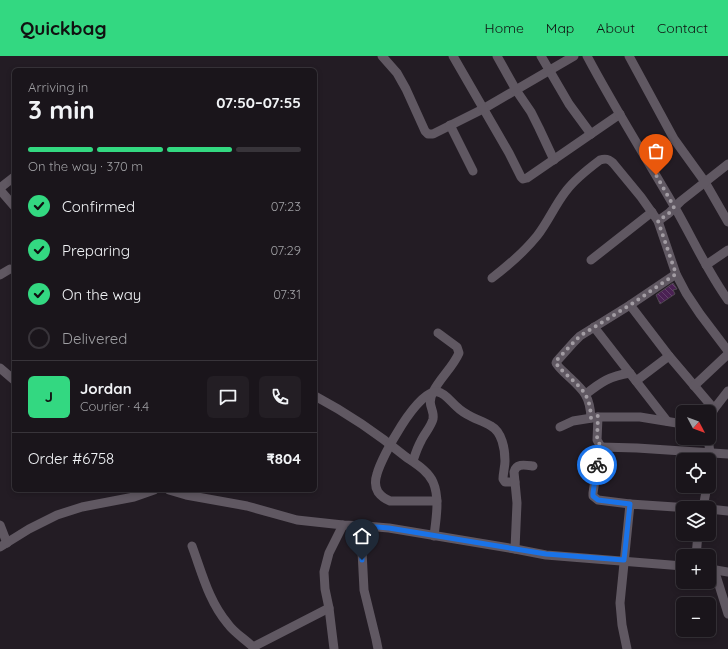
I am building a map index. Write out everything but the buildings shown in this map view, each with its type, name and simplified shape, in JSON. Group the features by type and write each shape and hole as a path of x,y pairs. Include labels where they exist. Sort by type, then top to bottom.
{"street":[{"path":"382,56 397,73 425,131 428,134 433,134 483,108 574,56"},
{"path":"453,56 509,153 522,179 527,178 620,114"},
{"path":"497,56 539,128 554,160"},
{"path":"541,56 570,104 591,134"},
{"path":"587,56 706,265 728,300"},
{"path":"629,56 674,139 705,182 728,222"},
{"path":"450,125 473,171"},
{"path":"492,278 513,262 527,248 566,191 575,181 600,160 609,160 613,163 658,221 676,274 686,293 728,352 694,386"},
{"path":"658,221 669,213 680,201 728,164"},
{"path":"12,179 0,189 12,204"},
{"path":"591,260 652,212"},
{"path":"706,265 728,250"},
{"path":"0,275 10,269"},
{"path":"676,274 594,327 574,342 556,361 558,367 586,394 594,417 597,440 600,447 593,496 598,500 676,507"},
{"path":"630,305 669,356 711,405"},
{"path":"594,327 667,421"},
{"path":"413,462 420,441 433,420 430,398 459,353 454,344 438,333"},
{"path":"636,381 669,356"},
{"path":"0,368 12,378"},
{"path":"586,394 597,385 611,377 630,373"},
{"path":"436,501 390,501 383,498 377,492 375,484 381,463 403,422 425,397 433,392 443,394 466,414 495,428 499,433 504,453 505,462 503,479 505,482 515,482"},
{"path":"716,407 726,395"},
{"path":"317,397 359,422 422,469 432,481 437,494 434,536"},
{"path":"560,427 594,417 640,417 676,423"},
{"path":"600,447 710,453 709,445"},
{"path":"716,453 728,454"},
{"path":"515,549 517,503 514,472 518,465 533,466"},
{"path":"0,525 4,545 57,515 82,507 134,497 148,492"},
{"path":"175,492 247,506 297,520 389,528 546,554 676,565"},
{"path":"627,649 622,625 620,603 630,504"},
{"path":"716,509 728,510"},
{"path":"334,649 324,572 329,553 343,525"},
{"path":"365,526 362,551 364,590 378,649"},
{"path":"192,546 217,611 229,626 254,648 329,608"},
{"path":"716,570 728,572"},
{"path":"716,580 728,614"}],"way so far":[{"path":"597,465 600,447 597,440 598,416 591,418 589,400 586,394 558,367 556,361 580,336 648,294 676,274 658,221 669,213 674,207 656,175"}],"route":[{"path":"362,560 365,526 389,528 546,554 624,560 630,504 598,500 593,496 597,465"}]}
